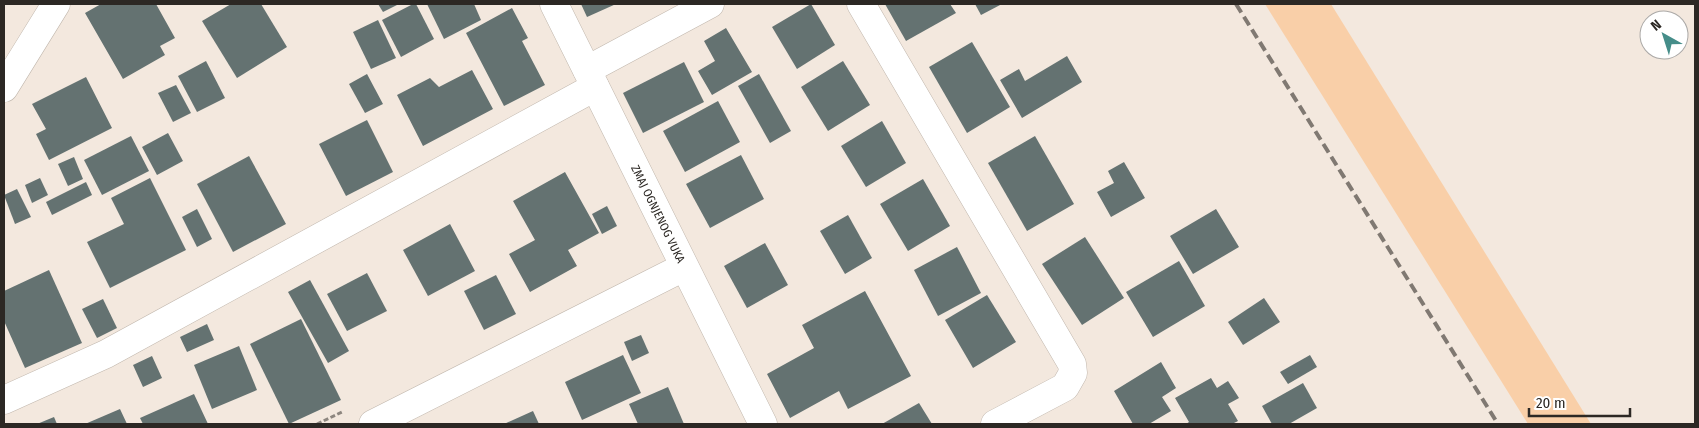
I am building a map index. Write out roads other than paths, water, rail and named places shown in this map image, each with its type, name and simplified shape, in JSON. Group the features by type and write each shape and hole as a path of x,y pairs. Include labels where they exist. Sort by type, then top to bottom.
{"street":[{"path":"4,88 56,4"},
{"name":"ZMAJ OGNJENOG VUKA","path":"554,4 763,424"},
{"path":"4,400 106,354 591,78 710,4"},
{"path":"861,4 1072,364 1073,373 1065,387 995,424"},
{"path":"373,424 684,267"}],"railway":[{"path":"1236,4 1498,424"}]}
